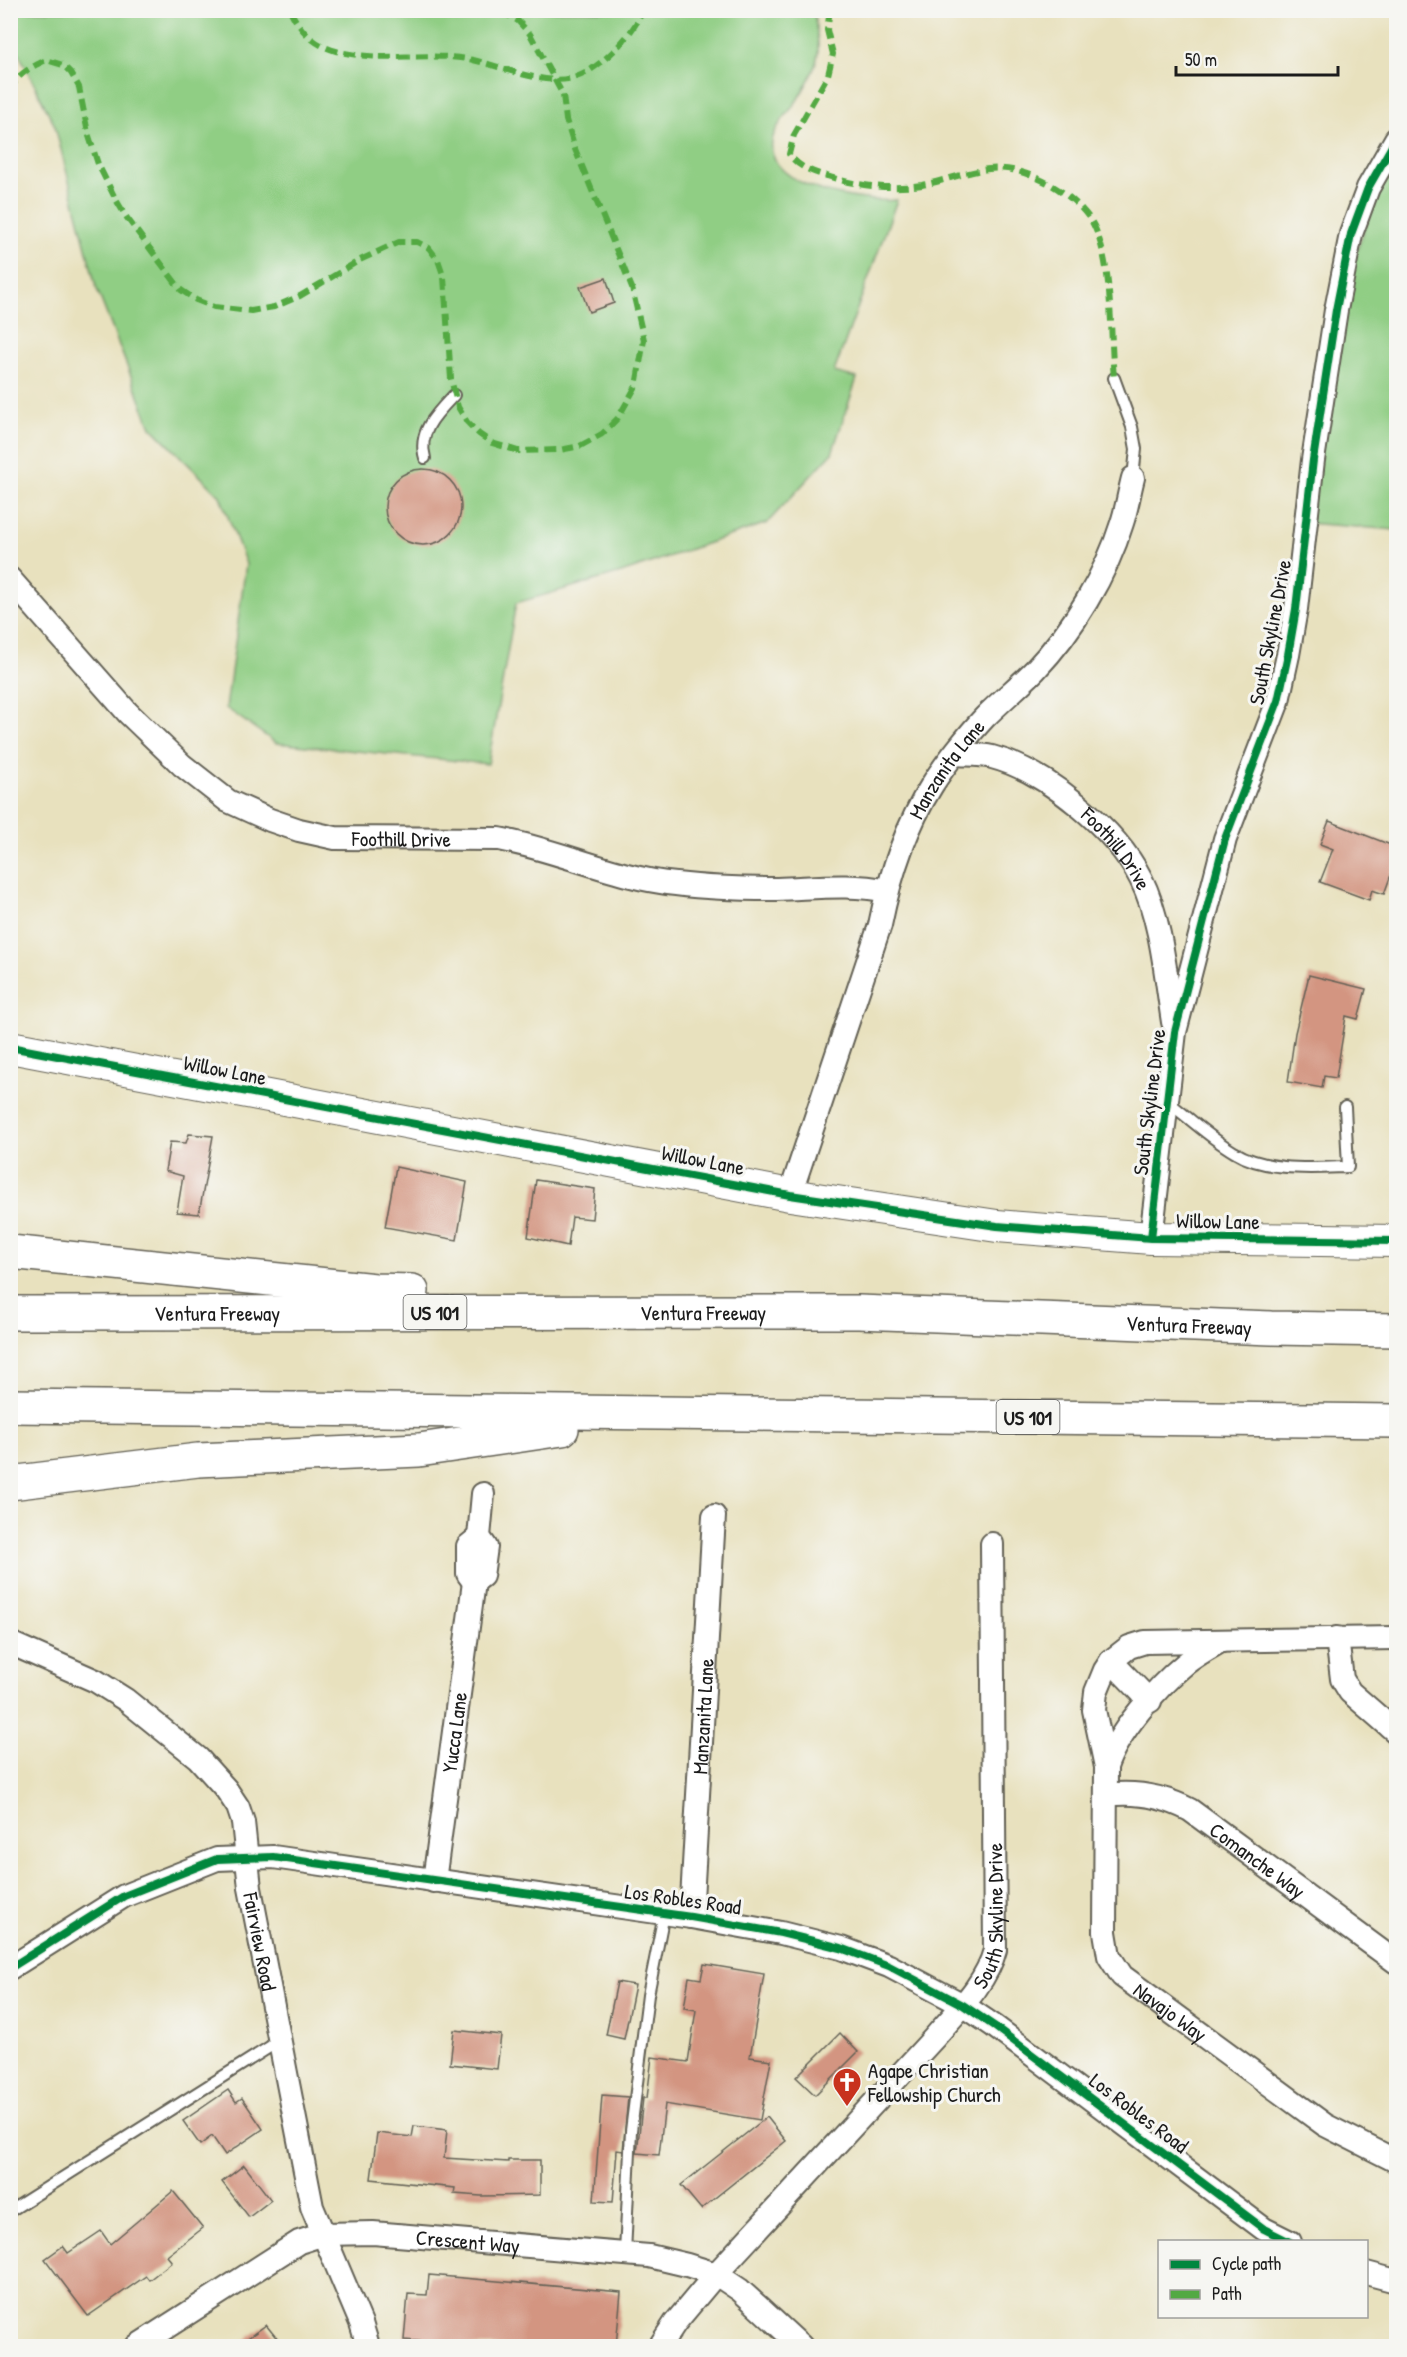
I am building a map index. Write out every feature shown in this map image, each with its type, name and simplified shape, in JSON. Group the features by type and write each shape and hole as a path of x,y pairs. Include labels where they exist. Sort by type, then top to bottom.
{"highway":[{"path":"10,1252 375,1290 785,1298 860,1312"},
{"name":"Ventura Freeway","path":"10,1313 860,1312 1271,1328 1396,1330"},
{"name":"US 101","path":"10,1406 1396,1421"},
{"path":"10,1483 198,1460 419,1450 659,1414"}],"street":[{"name":"South Skyline Drive","path":"1151,1238 1175,1032 1225,839 1280,689 1296,609 1312,460 1336,310 1351,234 1368,188 1396,139"},
{"name":"Manzanita Lane","path":"790,1196 880,925 887,891 910,823 933,783 955,754 985,717 1045,658 1082,607 1113,547 1122,522 1132,478"},
{"name":"Foothill Drive","path":"10,579 128,712 182,765 228,801 270,820 299,830 335,838 499,839 521,843 639,879 678,885 776,889 865,886 887,891"},
{"name":"Foothill Drive","path":"955,754 989,756 1014,764 1038,776 1081,806 1125,855 1141,879 1153,911 1175,1032"},
{"name":"Willow Lane","path":"10,1047 790,1196 997,1226 1151,1238 1396,1241"},
{"name":"Yucca Lane","path":"434,1881 474,1582 482,1576 486,1547 478,1537 483,1494"},
{"name":"Manzanita Lane","path":"691,1917 714,1516"},
{"name":"South Skyline Drive","path":"660,2346 675,2323 716,2274 963,2005 991,1967 995,1950 992,1544"},
{"path":"1337,1638 1342,1679 1350,1692 1396,1732"},
{"path":"1150,1701 1112,1661 1129,1647 1145,1642 1396,1638"},
{"name":"Navajo Way","path":"1106,1767 1111,1752 1125,1729 1150,1701 1186,1663 1222,1640"},
{"name":"Fairview Road","path":"10,1643 96,1682 126,1700 198,1758 238,1807 249,1857 250,1888 312,2207 362,2324 368,2346"},
{"name":"Navajo Way","path":"1112,1661 1100,1680 1094,1710 1106,1767 1105,1932 1109,1956 1122,1976 1325,2125 1396,2161"},
{"name":"Comanche Way","path":"1107,1795 1126,1792 1153,1796 1171,1800 1190,1809 1396,1962"},
{"name":"Los Robles Road","path":"10,1968 124,1896 217,1859 249,1857 273,1857 691,1917 782,1933 841,1948 889,1966 963,2005 1264,2229 1288,2240"},
{"name":"Crescent Way","path":"136,2346 299,2242 324,2234 373,2233 625,2253 687,2265 716,2274 740,2290 801,2346"},
{"path":"1368,2274 1396,2281"}],"lane":[{"name":"Manzanita Lane","path":"1114,378 1132,427 1136,449 1132,478"},
{"path":"425,458 421,446 426,429 454,395"},
{"path":"1167,1101 1235,1153 1259,1162 1289,1166 1348,1167 1346,1107"},
{"path":"625,2253 631,2131 648,1995 664,1914"},
{"path":"10,2211 279,2041"}],"green space":[{"path":"11,11 814,11 818,42 817,58 803,91 775,131 772,142 774,158 784,171 800,182 820,190 863,199 897,200 834,372 857,378 832,453 767,523 621,573 516,603 488,764 276,743 226,708 246,564 220,496 151,427 96,287 55,126 16,48 11,61"},
{"path":"1396,139 1396,530 1306,523 1336,310"}],"building":[{"path":"606,278 614,303 589,312 580,287"},
{"path":"423,469 438,472 450,480 458,492 461,507 458,522 450,534 438,542 423,545 408,542 396,534 388,522 385,507 388,492 396,480 408,472"},
{"path":"1329,821 1396,847 1396,861 1384,894 1372,890 1369,900 1320,882 1333,849 1320,844"},
{"path":"1309,975 1366,989 1358,1019 1346,1016 1336,1078 1324,1076 1322,1088 1288,1082 1295,1033"},
{"path":"189,1134 213,1136 199,1214 177,1212 183,1176 165,1171 170,1142 186,1143"},
{"path":"396,1167 467,1182 457,1240 385,1227"},
{"path":"536,1180 595,1189 592,1219 572,1217 568,1246 528,1237"},
{"path":"704,1964 764,1974 750,2057 771,2060 760,2120 665,2104 659,2155 637,2153 643,2098 647,2098 652,2057 688,2062 696,2010 684,2008 689,1977 701,1979"},
{"path":"617,1982 635,1985 624,2039 606,2035"},
{"path":"454,2030 501,2035 497,2069 450,2064"},
{"path":"840,2033 858,2052 815,2095 796,2077"},
{"path":"228,2090 236,2102 242,2098 263,2129 225,2155 212,2136 200,2145 183,2121"},
{"path":"602,2095 628,2097 623,2151 617,2150 613,2202 594,2201"},
{"path":"767,2117 786,2141 701,2209 681,2185"},
{"path":"414,2126 447,2130 444,2158 508,2162 508,2160 540,2160 540,2195 454,2194 455,2188 371,2179 377,2133 412,2137"},
{"path":"244,2165 271,2200 249,2217 222,2182"},
{"path":"173,2191 203,2228 167,2256 172,2262 149,2280 146,2276 88,2316 45,2259 63,2246 68,2253 101,2231 110,2244"},
{"path":"429,2275 621,2292 616,2346 475,2346 404,2340 408,2294 427,2295"},
{"path":"266,2325 283,2346 237,2346"}],"marked path":[{"path":"290,10 308,36 336,51 370,56 439,56 473,60 552,80 576,77 595,67 624,40 643,10"},
{"path":"10,92 20,76 46,60 63,65 71,73 79,87 88,133 98,164 127,218 181,290 196,300 214,307 251,311 274,307 300,296 360,260 399,242 417,242 429,248 438,260 444,277 451,379 458,407 467,422 492,443 518,451 560,450 580,446 602,434 618,418 636,386 644,340 632,288 575,149 566,120 563,95 530,34 518,21 499,10"},
{"path":"830,10 827,30 833,54 828,75 794,135 789,154 801,166 811,171 862,185 910,186 989,169 1019,171 1050,184 1077,204 1088,216 1101,244 1110,302 1114,378"}],"cycle path":[{"path":"1151,1238 1175,1032 1225,839 1278,701 1288,655 1296,609 1313,460 1336,310 1351,234 1368,188 1396,139"},
{"path":"10,1047 790,1195 997,1226 1151,1238 1396,1241"},
{"path":"10,1968 124,1896 217,1859 273,1857 691,1917 781,1933 841,1948 889,1966 963,2005 1264,2229 1286,2240"}],"place":[{"name":"Agape Christian Fellowship Church","path":"847,2108"}]}
